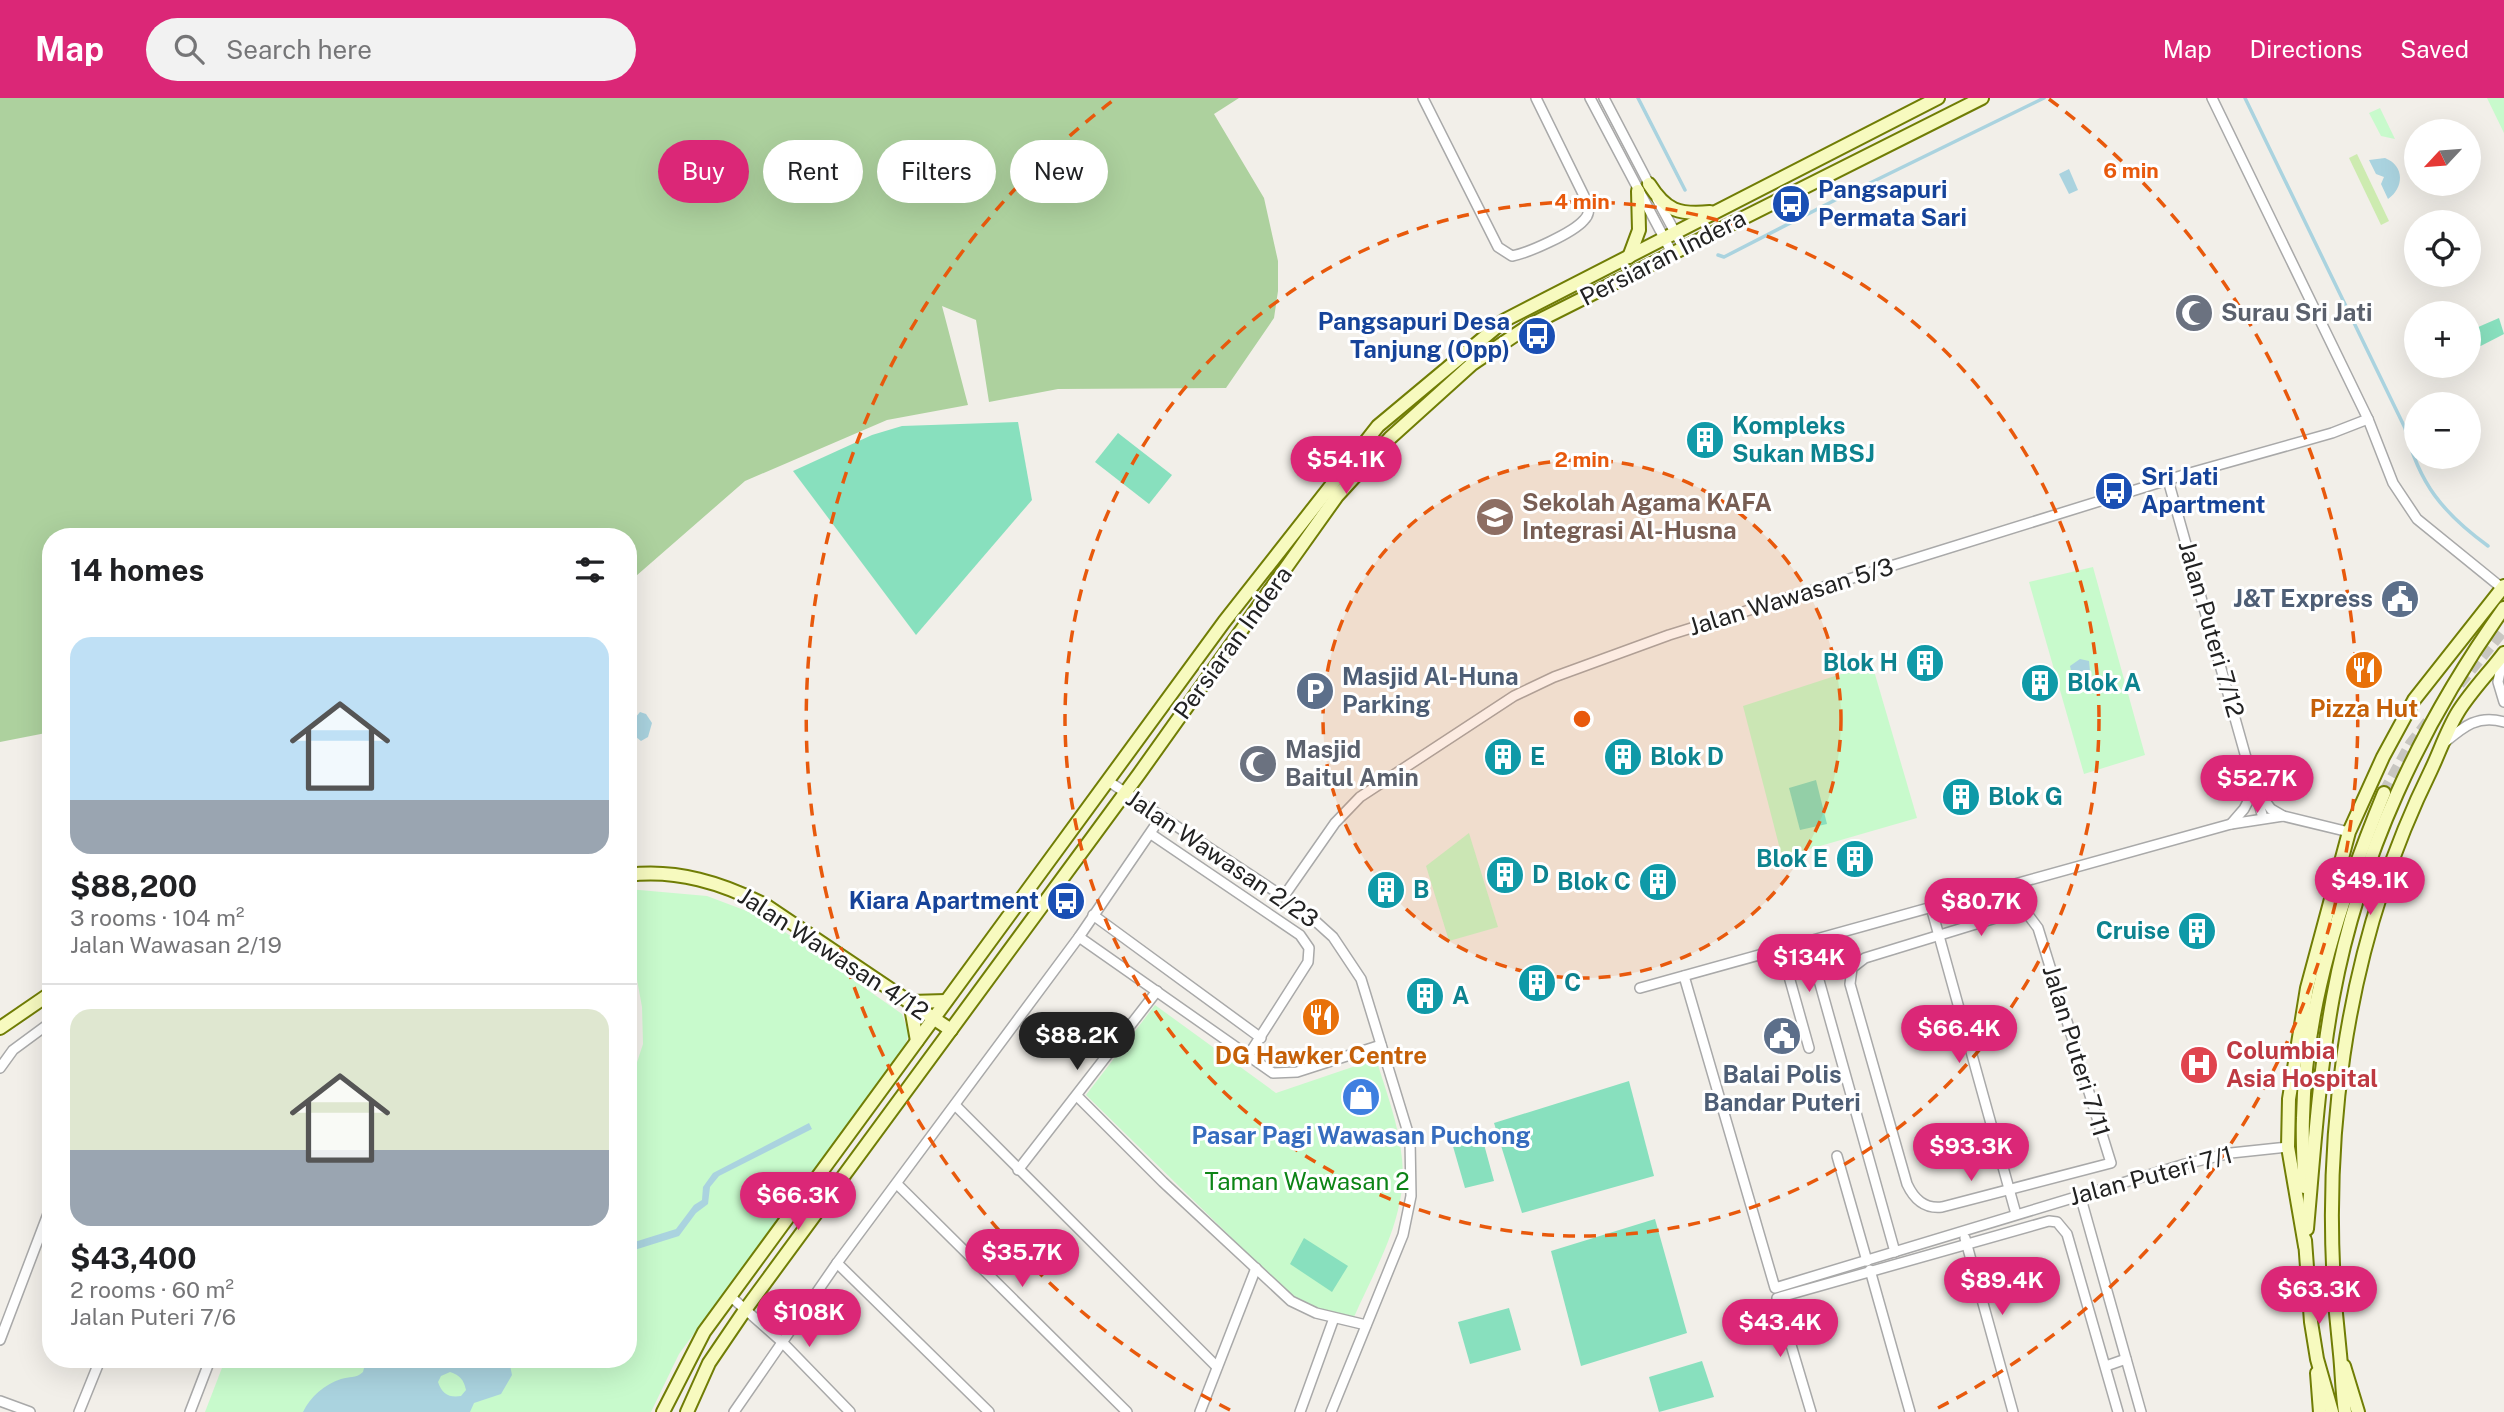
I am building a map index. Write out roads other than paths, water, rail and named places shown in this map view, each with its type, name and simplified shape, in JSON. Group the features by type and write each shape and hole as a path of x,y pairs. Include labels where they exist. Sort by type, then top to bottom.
{"main road":[{"name":"Persiaran Indera","path":"663,1412 704,1332 730,1296 1224,622 1378,426 1505,320 1938,98"},
{"name":"Persiaran Indera","path":"687,1412 709,1363 745,1310 1125,793 1337,496 1390,438 1472,364 1530,325 1982,98"},
{"path":"1643,188 1665,206 1686,213 1714,212"},
{"path":"1629,257 1639,230 1643,188"},
{"path":"2320,1412 2305,1246 2288,1147 2289,1099 2300,1026 2322,923 2349,832 2383,757 2414,700 2503,587"},
{"path":"2305,1246 2323,1059 2333,996 2365,876 2404,775 2429,725 2465,664 2504,608"},
{"path":"2345,1412 2333,1293 2332,1149 2343,1057 2356,981 2386,881 2418,797 2458,712 2504,654"},
{"path":"2305,1246 2303,1116 2313,1030 2346,895 2384,793"},
{"name":"Jalan Wawasan 4/12","path":"637,874 652,872 689,877 746,895 951,1030"},
{"path":"0,1028 42,999"},
{"path":"917,1041 910,1002 946,1001"},
{"path":"2340,1356 2358,1412"},
{"path":"2317,1359 2332,1412"}],"street":[{"path":"1423,98 1503,253 1520,254 1553,239 1585,219 1588,204 1536,98"},
{"path":"1590,98 1678,250"},
{"path":"1604,98 1643,188"},
{"path":"2212,98 2368,419 2393,483 2417,519 2503,587"},
{"name":"Jalan Wawasan 5/3","path":"1284,896 1335,823 1360,797 1535,685 1669,635 2168,480 2332,433 2368,419"},
{"name":"Jalan Puteri 7/12","path":"2168,480 2263,818"},
{"path":"2504,654 2498,682 2504,702"},
{"path":"2443,744 2466,725 2488,718 2504,722"},
{"name":"Jalan Wawasan 2/23","path":"1108,780 1284,896 1320,924 1361,979 1409,1139 1411,1196 1403,1235 1331,1412"},
{"path":"2231,824 2244,809 2255,788 2271,809 2283,816 2349,832"},
{"path":"1640,988 2231,824 2283,816"},
{"path":"734,1412 837,1263 898,1185 1079,937 1161,817"},
{"path":"1151,834 1305,940 1310,956 1308,962 1248,1056"},
{"path":"1931,907 2016,1214"},
{"name":"Jalan Puteri 7/11","path":"1939,935 2015,912 2029,916 2038,928 2111,1163 2009,1187"},
{"path":"1093,915 1261,1038"},
{"path":"1939,935 1865,957 1852,968 1850,984 1907,1184 1921,1203 1942,1207 2009,1187"},
{"path":"1079,937 1264,1069 1287,1074 1381,1045"},
{"path":"1808,941 1895,1252"},
{"path":"1781,948 1808,1048"},
{"path":"1684,976 1811,1412"},
{"path":"1018,1170 1157,991"},
{"path":"0,1068 13,1050 42,1029"},
{"path":"1077,1096 1291,1301 1334,1318 1366,1325"},
{"path":"955,1105 1217,1367"},
{"name":"Jalan Puteri 7/1","path":"1776,1293 1869,1266 1895,1252 2016,1214 2209,1158 2288,1147"},
{"path":"1837,1156 1910,1412"},
{"path":"898,1185 1126,1412"},
{"path":"2080,1195 2141,1412"},
{"path":"1869,1266 1967,1244 2041,1223 2057,1222 2067,1234 2118,1412"},
{"path":"0,1340 42,1230"},
{"path":"1963,1231 2013,1412"},
{"path":"837,1263 989,1412"},
{"path":"1200,1412 1256,1268"},
{"path":"730,1296 782,1342 849,1412"},
{"path":"1300,1412 1334,1318"},
{"path":"2106,1366 2126,1359"},
{"path":"79,1412 97,1368"},
{"path":"190,1412 206,1368"},
{"path":"0,1401 30,1412"}],"water":[{"path":"2385,158 2396,166 2400,177 2397,189 2388,199 2381,184 2384,177 2376,174 2369,160"},
{"path":"2069,169 2078,190 2069,194 2059,174"},
{"path":"2080,659 2089,661 2091,682 2082,687 2074,684 2070,666"},
{"path":"640,712 646,714 652,723 648,737 641,741 637,738 637,716"},
{"path":"809,1123 812,1129 719,1176 710,1187 708,1204 696,1213 679,1236 637,1249 637,1241 676,1229 694,1205 702,1200 703,1187 713,1173"},
{"path":"364,1368 511,1368 512,1375 501,1394 474,1403 470,1412 303,1412 314,1396 324,1388 335,1381 363,1372","holes":["450,1372 461,1378 466,1390 461,1396 446,1394 438,1382 441,1376"]}],"waterway":[{"path":"1638,98 1685,190"},
{"path":"1868,184 2044,98"},
{"path":"2245,98 2405,428 2426,481 2435,496 2458,522 2488,546"},
{"path":"1718,255 1724,257 1845,195"}],"tunnel":[{"path":"2459,684 2504,629"},
{"path":"2384,793 2411,744 2428,722"}],"place":[{"name":"Pangsapuri Permata Sari","path":"1791,204"},
{"name":"Surau Sri Jati","path":"2194,313"},
{"name":"Pangsapuri Desa Tanjung (Opp)","path":"1537,336"},
{"name":"Kompleks Sukan MBSJ","path":"1705,440"},
{"name":"Sri Jati Apartment","path":"2114,491"},
{"name":"Sekolah Agama KAFA Integrasi Al-Husna","path":"1495,517"},
{"name":"J&T Express","path":"2400,599"},
{"name":"Blok H","path":"1925,663"},
{"name":"Pizza Hut","path":"2364,670"},
{"name":"Blok A","path":"2040,683"},
{"name":"Masjid Al-Huna Parking","path":"1315,691"},
{"name":"E","path":"1503,757"},
{"name":"Blok D","path":"1623,757"},
{"name":"Masjid Baitul Amin","path":"1258,764"},
{"name":"Blok G","path":"1961,797"},
{"name":"Blok E","path":"1855,859"},
{"name":"D","path":"1505,875"},
{"name":"Blok C","path":"1658,882"},
{"name":"B","path":"1386,890"},
{"name":"Kiara Apartment","path":"1066,901"},
{"name":"Cruise","path":"2197,931"},
{"name":"C","path":"1537,983"},
{"name":"A","path":"1425,996"},
{"name":"DG Hawker Centre","path":"1321,1017"},
{"name":"Balai Polis Bandar Puteri","path":"1782,1036"},
{"name":"Columbia Asia Hospital","path":"2199,1065"},
{"name":"Pasar Pagi Wawasan Puchong","path":"1361,1097"}],"park label":[{"name":"Taman Wawasan 2","path":"1307,1182"}]}
